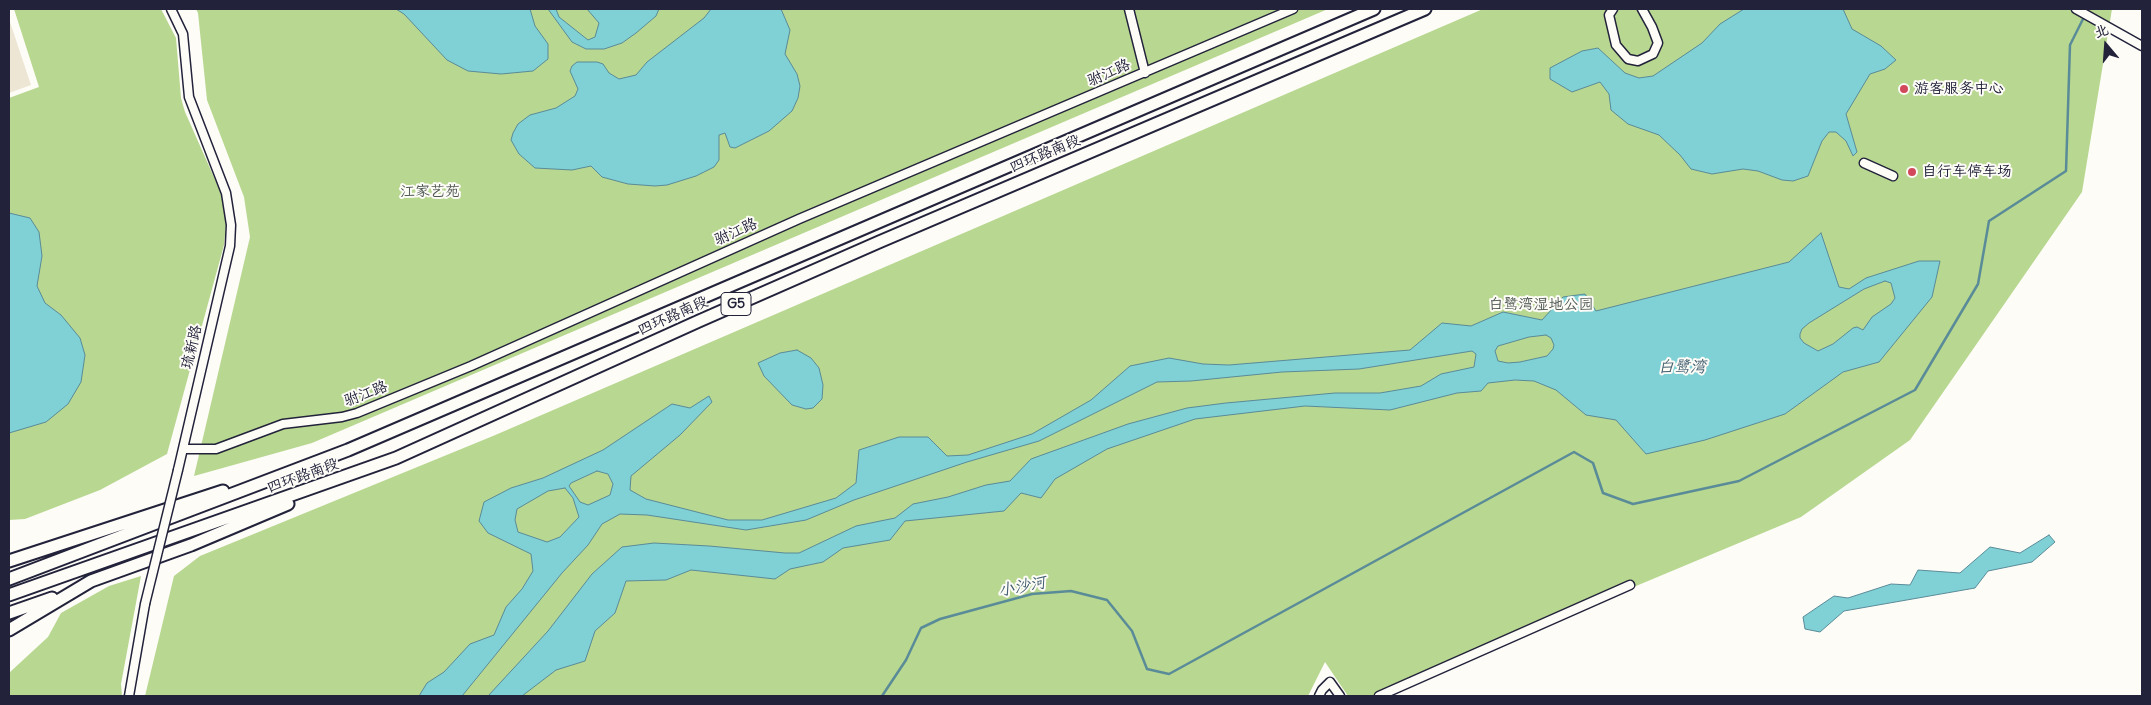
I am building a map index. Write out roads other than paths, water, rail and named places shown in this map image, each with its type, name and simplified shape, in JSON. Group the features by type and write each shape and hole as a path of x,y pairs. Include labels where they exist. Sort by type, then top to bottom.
{"highway":[{"name":"四环路南段","path":"11,578 348,450 1374,9"},
{"name":"四环路南段","path":"14,593 396,458 879,242 1425,9"},
{"path":"9,561 348,450"},
{"path":"9,613 27,612 91,581 191,545 396,458"},
{"path":"9,557 30,553"},
{"path":"9,630 27,612"}],"street":[{"name":"琉新路","path":"129,695 145,604 230,246 230,211 226,193 189,97 182,34 171,9"},
{"path":"1128,9 1145,73"},
{"name":"驸江路","path":"183,449 216,449 283,424 342,417 357,413 470,366 800,219 1293,9"},
{"path":"1613,9 1609,15 1616,45 1628,58 1638,61 1653,54 1658,44 1642,9"},
{"path":"2076,9 2142,46"},
{"path":"1864,163 1893,176"},
{"path":"1380,696 1630,585"},
{"path":"1320,696 1322,690 1330,682 1340,696"},
{"path":"121,696 129,695"}],"water":[{"path":"396,9 530,9 535,26 548,44 548,59 533,71 501,74 468,71 447,60 404,14"},
{"path":"548,9 556,9 559,17 588,40 595,37 599,23 587,9 659,9 656,16 622,43 604,49 586,49 572,42"},
{"path":"711,9 781,9 790,30 785,54 797,74 800,86 798,98 792,111 769,131 735,148 730,147 725,133 719,135 719,160 714,167 696,176 667,185 628,184 602,177 591,166 572,170 535,168 519,154 511,140 518,124 530,115 556,108 575,96 578,89 570,71 577,62 597,62 603,64 609,73 619,79 636,75 647,62 704,18"},
{"path":"1744,9 1843,9 1852,29 1881,46 1896,60 1885,69 1870,74 1846,114 1857,152 1853,156 1846,141 1836,132 1829,132 1822,141 1808,176 1793,181 1782,180 1758,171 1743,169 1712,174 1691,169 1680,155 1659,135 1628,124 1611,110 1609,94 1600,82 1572,92 1550,79 1550,68 1582,51 1598,48 1625,73 1639,78 1653,76 1702,43 1720,24"},
{"path":"9,213 30,218 39,232 42,256 37,286 45,303 61,315 80,338 85,355 81,382 68,404 46,422 9,433"},
{"name":"白鹭湾","path":"1821,233 1839,287 1849,289 1866,278 1919,261 1940,261 1932,297 1879,362 1843,372 1785,414 1705,440 1646,454 1616,420 1586,415 1556,390 1534,381 1515,380 1488,383 1481,391 1457,393 1390,410 1305,406 1195,419 1107,449 1055,479 1041,498 1021,493 1004,511 905,521 890,540 843,548 823,562 790,569 775,579 691,570 666,580 626,581 615,613 595,631 585,661 556,670 522,696 488,696 548,631 592,574 622,547 654,543 799,553 856,526 895,518 913,504 948,497 986,485 1010,481 1031,459 1128,424 1187,408 1335,393 1380,393 1421,386 1441,374 1474,367 1476,354 1472,351 1359,369 1282,372 1191,381 1157,382 1039,441 967,462 854,500 806,520 746,530 647,515 620,514 602,524 588,545 562,573 462,696 419,696 427,683 444,672 470,644 494,635 506,607 522,589 533,571 531,554 488,533 479,521 484,502 511,488 543,478 603,450 672,404 690,408 709,396 712,402 680,435 631,476 630,490 646,499 728,520 762,520 836,498 856,483 859,450 899,437 928,437 947,456 968,455 1032,434 1091,400 1130,366 1169,358 1203,364 1229,365 1410,350 1442,323 1471,326 1503,312 1542,320 1563,297 1585,294 1596,311 1789,262","holes":["1885,281 1891,283 1895,298 1891,304 1872,317 1863,330 1857,327 1853,328 1833,344 1818,351 1804,343 1800,338 1802,329 1864,289","1546,335 1551,338 1554,345 1553,349 1547,356 1520,362 1508,363 1498,361 1495,351 1498,346 1529,337","597,471 608,474 613,484 610,495 588,505 580,502 569,486 571,483","565,488 573,498 579,517 560,537 547,542 518,532 515,520 517,509 548,491"]},
{"path":"797,350 811,358 819,368 823,385 822,399 813,408 806,409 792,405 764,376 758,363 780,353"},
{"path":"2049,535 2055,542 2032,562 1988,571 1975,588 1844,611 1820,632 1805,629 1803,617 1834,596 1848,598 1891,584 1910,585 1918,570 1960,573 1990,547 2020,553"}],"waterway":[{"name":"小沙河","path":"882,696 906,660 921,628 940,619 1032,594 1071,591 1107,600 1132,631 1147,669 1169,674 1574,452 1593,463 1603,493 1633,504 1739,481 1915,390 1978,284 1989,221 2066,171 2070,45 2088,9"}],"place":[{"name":"游客服务中心","path":"1904,89"},
{"name":"自行车停车场","path":"1912,172"}],"park label":[{"name":"江家艺苑","path":"430,192"},
{"name":"白鹭湾湿地公园","path":"1541,305"}]}
